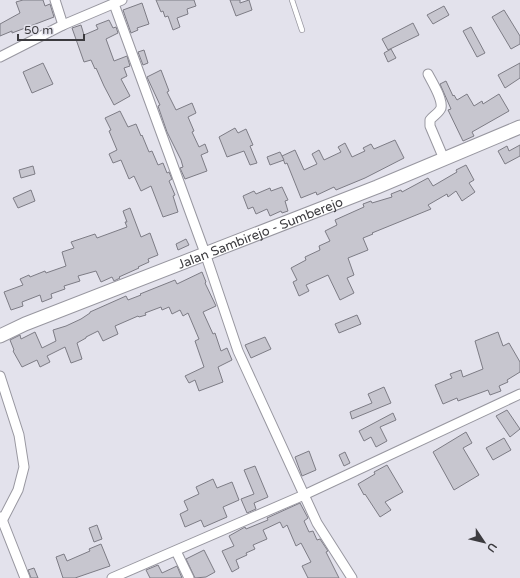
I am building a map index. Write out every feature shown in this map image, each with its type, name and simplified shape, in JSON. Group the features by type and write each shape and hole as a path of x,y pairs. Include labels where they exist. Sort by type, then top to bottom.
{"main road":[{"name":"Jalan Sambirejo - Sumberejo","path":"0,336 25,324 377,187 520,127"}],"street":[{"path":"55,0 63,25"},
{"path":"0,57 63,25 118,2 238,351 317,523 352,578"},
{"path":"428,74 441,104 439,111 430,120 430,126 444,159"},
{"path":"0,376 19,435 24,467 18,490 1,518 25,578"},
{"path":"112,578 304,495 520,394"},
{"path":"176,551 189,578"}],"lane":[{"path":"292,0 302,30"}],"building":[{"path":"23,0 43,0 45,6 50,4 54,17 0,36 0,24 20,13 16,2"},
{"path":"156,0 194,0 196,6 187,9 188,14 177,18 180,27 173,30 168,16 165,17 163,11 161,12"},
{"path":"230,0 240,0 240,3 249,0 252,10 236,16"},
{"path":"142,3 149,24 137,28 138,30 131,33 123,10"},
{"path":"444,6 449,15 433,24 427,15"},
{"path":"504,10 520,36 520,44 511,49 492,17"},
{"path":"109,20 113,28 116,27 118,33 106,39 114,61 127,56 130,66 124,68 127,76 121,79 130,96 114,105 91,60 84,62 72,28 81,25 84,35 98,29 96,25"},
{"path":"413,23 419,35 388,50 382,39"},
{"path":"471,27 485,53 477,57 463,31"},
{"path":"391,49 396,58 388,62 384,53"},
{"path":"144,50 148,63 143,65 138,52"},
{"path":"43,63 53,84 32,93 23,72"},
{"path":"520,63 520,78 505,88 498,75"},
{"path":"161,70 169,91 167,92 176,110 192,103 196,113 188,117 194,131 192,132 199,147 205,144 208,152 201,155 207,171 185,179 180,168 183,167 181,160 167,132 158,106 160,105 147,77"},
{"path":"446,81 453,96 454,95 457,100 467,94 474,106 482,101 483,104 499,94 509,111 472,132 474,136 463,141 448,110 451,109 440,84"},
{"path":"120,111 128,127 136,124 149,152 152,151 158,165 163,163 167,173 169,172 172,179 169,181 175,195 173,196 178,212 163,217 151,186 141,191 134,176 129,179 121,160 113,163 109,154 117,150 109,131 111,130 105,118"},
{"path":"235,128 238,133 246,129 253,145 250,146 257,163 250,165 244,151 227,157 219,137"},
{"path":"395,140 404,158 365,178 336,190 334,187 317,195 316,192 301,198 287,163 285,164 282,156 295,150 304,170 317,164 312,154 319,150 324,160 341,152 338,147 345,143 352,157 365,151 363,148 371,144 374,149"},
{"path":"520,145 520,156 505,164 498,151 507,146 509,151"},
{"path":"280,152 284,160 270,165 267,157"},
{"path":"466,165 474,180 469,183 475,192 462,201 456,191 448,197 447,194 428,205 431,209 363,238 368,250 348,258 354,275 347,278 354,293 340,300 328,275 306,285 309,291 299,296 293,282 297,280 291,268 306,260 305,257 320,250 319,246 330,241 325,231 337,225 335,220 364,207 363,204 392,197 391,194 401,190 402,192 428,178 433,186"},
{"path":"33,166 35,174 21,178 19,170"},
{"path":"282,187 288,200 285,201 288,211 282,213 281,211 270,216 267,209 256,214 253,207 248,209 243,196 254,191 256,194 270,188 271,191"},
{"path":"31,190 35,201 18,208 13,198"},
{"path":"130,208 141,237 150,233 158,255 148,259 149,262 114,281 112,277 101,282 96,271 78,276 80,281 64,286 65,289 51,294 52,298 42,302 40,295 22,302 23,306 11,310 4,292 23,285 20,279 29,275 30,277 45,271 46,273 66,266 62,252 74,248 71,242 95,234 97,238 127,227 125,222 127,222 123,211"},
{"path":"186,239 189,245 178,250 176,244"},
{"path":"202,272 206,282 205,283 216,306 203,312 213,334 215,333 221,351 227,348 232,360 218,367 223,382 199,391 195,380 189,383 185,376 204,367 195,341 199,339 188,313 183,316 180,310 172,314 169,307 162,310 161,307 145,313 146,315 138,316 115,326 118,334 103,341 98,331 86,337 77,343 82,359 71,363 65,347 47,356 50,362 40,367 37,360 22,367 13,351 14,350 10,340 20,335 21,339 35,332 42,348 56,341 53,330 81,319 90,312 126,296 128,300 175,280 177,284"},
{"path":"357,315 361,324 339,333 335,324"},
{"path":"498,332 503,346 509,343 520,362 520,372 507,380 508,382 499,386 501,391 490,395 488,390 458,401 457,398 443,404 435,385 452,378 450,374 461,370 463,377 483,369 475,341"},
{"path":"265,337 271,349 251,358 245,345"},
{"path":"384,387 391,403 352,419 350,412 372,403 368,394"},
{"path":"507,410 520,429 510,437 496,416"},
{"path":"393,413 396,420 380,427 387,441 376,447 371,437 364,441 359,431"},
{"path":"466,432 472,443 463,448 479,475 454,490 433,452"},
{"path":"504,438 511,450 493,460 486,448"},
{"path":"309,451 316,470 302,476 295,457"},
{"path":"345,452 350,463 344,466 339,455"},
{"path":"387,465 403,492 385,502 391,510 380,517 358,484 375,474 374,472"},
{"path":"255,466 268,497 254,503 256,509 247,513 241,499 254,494 244,470"},
{"path":"213,479 217,488 232,482 239,500 223,507 227,517 204,527 201,520 185,527 180,514 188,510 184,501 199,494 196,487"},
{"path":"300,503 308,518 304,521 309,532 313,531 317,540 320,539 328,551 326,552 339,578 308,578 302,566 311,562 301,543 296,546 287,525 283,528 280,522 263,530 267,539 253,545 255,549 236,560 239,568 232,572 222,551 234,546 229,536 245,527 246,529 268,520 267,518"},
{"path":"97,525 102,539 94,542 89,528"},
{"path":"101,544 110,566 75,578 63,578 56,557 64,554 67,561 90,551 89,549"},
{"path":"204,550 215,572 206,577 195,578 186,559"},
{"path":"158,565 162,573 177,566 182,578 150,578 146,570"},
{"path":"34,568 38,578 31,578 28,570"}]}
